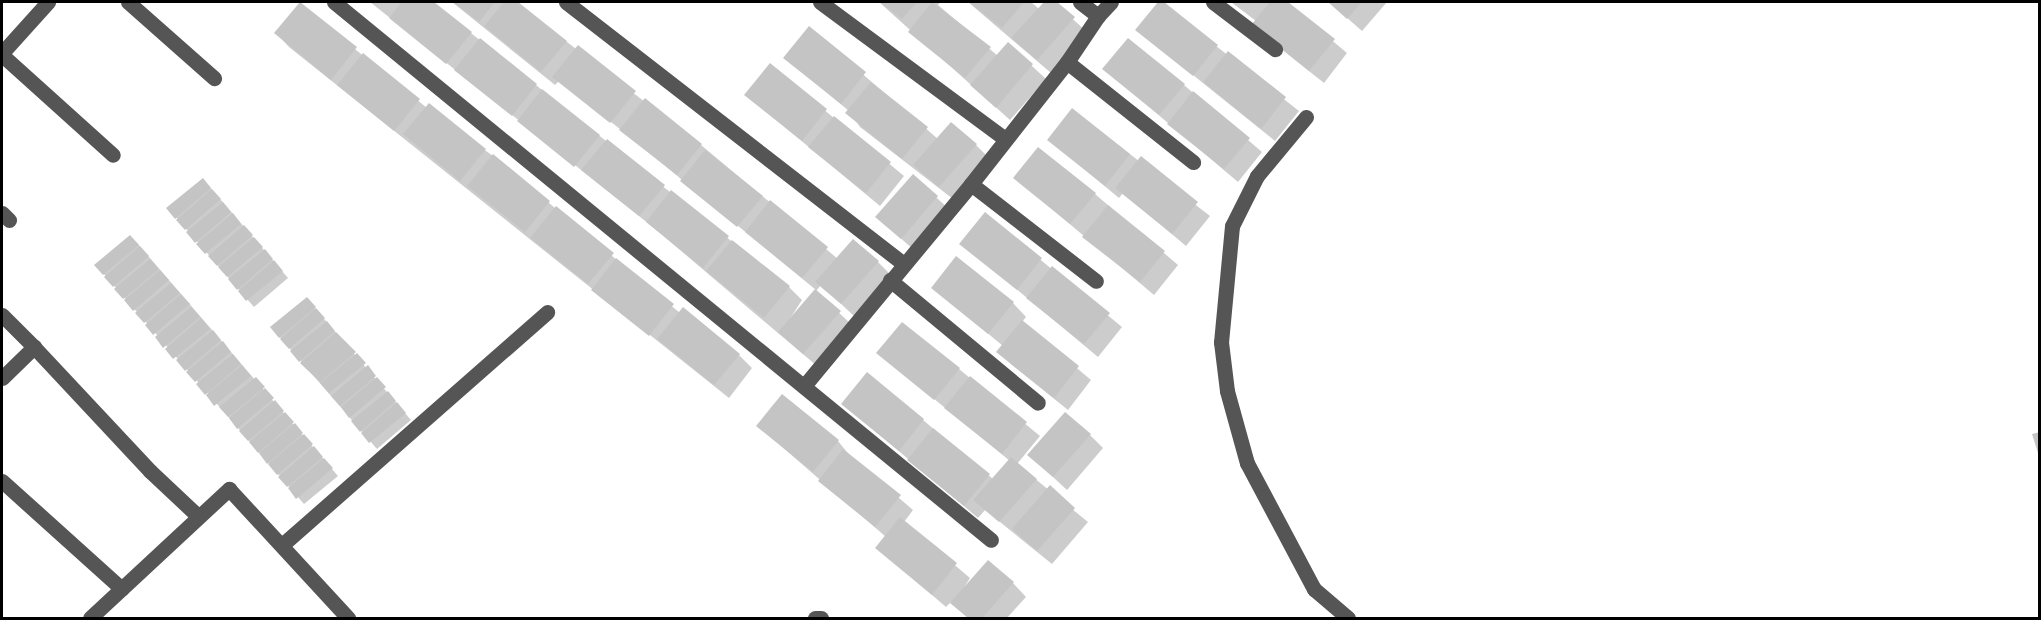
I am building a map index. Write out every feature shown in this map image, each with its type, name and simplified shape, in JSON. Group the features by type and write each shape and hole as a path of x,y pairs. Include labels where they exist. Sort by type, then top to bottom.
{"street":[{"path":"48,2 2,54 113,155"},
{"path":"128,2 214,78"},
{"path":"333,2 991,540"},
{"path":"566,2 903,263"},
{"path":"820,2 1005,139"},
{"path":"1080,2 1098,16"},
{"path":"804,386 903,263 971,184 1111,2"},
{"path":"1213,2 1275,49"},
{"path":"1067,62 1193,162"},
{"path":"1306,117 1257,176 1232,226 1221,342 1227,391 1247,463 1314,589 1348,618"},
{"path":"971,184 1096,281"},
{"path":"890,280 1038,403"},
{"path":"282,545 547,312"},
{"path":"2,315 150,471 198,516"},
{"path":"2,378 34,347"},
{"path":"2,481 122,589"},
{"path":"90,618 229,489 348,618"},
{"path":"815,618 820,618"}],"building":[{"path":"300,2 357,47 331,80 274,33"},
{"path":"402,2 434,2 472,32 446,64 389,18"},
{"path":"453,2 495,2 479,22"},
{"path":"504,2 518,2 567,41 541,72 484,26"},
{"path":"880,2 917,2 902,19"},
{"path":"932,2 991,47 965,78 908,32"},
{"path":"969,2 1024,2 1002,28"},
{"path":"1044,2 1057,2 1075,17 1037,60 1011,38"},
{"path":"1158,2 1164,2 1218,45 1193,76 1135,30"},
{"path":"1270,2 1288,2 1335,39 1309,71 1252,24"},
{"path":"1328,2 1362,2 1347,19"},
{"path":"809,26 866,72 841,104 783,58"},
{"path":"480,38 537,84 512,116 454,70"},
{"path":"1128,38 1185,84 1159,115 1102,69"},
{"path":"1008,42 1033,64 996,108 970,85"},
{"path":"578,45 636,91 610,123 552,77"},
{"path":"1228,51 1286,97 1261,129 1203,82"},
{"path":"363,53 420,99 394,131 337,85"},
{"path":"770,63 827,109 802,141 744,95"},
{"path":"871,82 928,127 902,159 845,113"},
{"path":"542,89 600,135 574,167 517,121"},
{"path":"1193,91 1250,138 1224,169 1167,124"},
{"path":"645,98 702,144 677,175 619,130"},
{"path":"429,103 486,149 460,181 403,134"},
{"path":"1072,108 1130,154 1105,186 1047,140"},
{"path":"834,116 891,162 866,193 808,147"},
{"path":"951,122 977,144 939,187 913,165"},
{"path":"607,139 665,185 639,216 581,170"},
{"path":"1038,147 1096,193 1070,224 1013,178"},
{"path":"705,150 763,196 737,227 680,181"},
{"path":"493,154 550,201 525,232 467,186"},
{"path":"1141,156 1198,202 1172,234 1115,188"},
{"path":"913,174 938,196 901,239 875,217"},
{"path":"203,178 211,188 175,219 166,208"},
{"path":"212,189 221,199 185,230 176,220"},
{"path":"671,190 729,236 703,268 646,222"},
{"path":"770,200 828,247 802,278 745,232"},
{"path":"223,202 231,212 195,243 186,232"},
{"path":"1108,205 1165,251 1140,282 1082,237"},
{"path":"556,206 614,253 588,284 530,238"},
{"path":"985,212 1042,258 1017,290 959,244"},
{"path":"233,213 241,224 205,254 196,244"},
{"path":"244,225 253,235 217,266 208,256"},
{"path":"130,235 139,245 103,275 94,265"},
{"path":"254,237 263,247 227,277 218,267"},
{"path":"853,239 879,261 841,304 815,282"},
{"path":"732,240 790,286 764,318 706,271"},
{"path":"140,246 149,256 113,287 104,277"},
{"path":"265,249 273,259 237,290 228,279"},
{"path":"956,256 1014,302 988,334 931,288"},
{"path":"616,258 674,304 649,336 591,290"},
{"path":"150,259 159,269 123,299 114,289"},
{"path":"274,260 283,271 246,301 238,291"},
{"path":"1052,266 1110,313 1084,344 1026,298"},
{"path":"160,270 169,280 133,311 124,300"},
{"path":"171,283 180,293 144,323 135,313"},
{"path":"815,289 841,311 803,354 778,332"},
{"path":"181,294 190,304 153,335 145,325"},
{"path":"307,297 316,307 279,338 270,327"},
{"path":"191,307 200,317 163,348 155,337"},
{"path":"683,307 740,354 714,385 657,339"},
{"path":"316,308 325,318 289,349 280,339"},
{"path":"201,318 210,329 173,359 165,349"},
{"path":"1022,320 1079,366 1054,398 996,352"},
{"path":"327,321 335,331 299,362 290,351"},
{"path":"902,322 960,368 934,400 876,353"},
{"path":"213,330 221,340 185,371 176,360"},
{"path":"336,332 356,352 320,382 300,363"},
{"path":"223,341 231,352 195,382 186,372"},
{"path":"357,353 366,363 329,393 320,383"},
{"path":"233,354 241,364 205,395 196,384"},
{"path":"242,365 251,376 214,406 206,395"},
{"path":"368,365 376,376 340,406 331,396"},
{"path":"867,372 924,419 899,451 841,404"},
{"path":"970,376 1027,422 1002,454 944,408"},
{"path":"256,377 265,387 228,417 219,407"},
{"path":"377,377 386,387 349,418 341,407"},
{"path":"265,388 274,398 237,429 229,418"},
{"path":"388,391 396,401 360,432 351,421"},
{"path":"782,394 839,440 813,472 756,426"},
{"path":"275,400 284,411 248,441 239,431"},
{"path":"397,402 406,413 369,443 361,433"},
{"path":"285,412 294,422 258,453 249,442"},
{"path":"1065,412 1091,434 1053,477 1027,455"},
{"path":"295,423 303,433 267,464 259,453"},
{"path":"933,428 990,474 964,506 907,460"},
{"path":"2040,432 2040,456 2039,456 2032,434"},
{"path":"304,434 313,444 277,475 268,464"},
{"path":"314,446 323,457 287,487 278,477"},
{"path":"843,449 901,495 875,527 818,481"},
{"path":"1011,457 1037,479 999,522 973,500"},
{"path":"324,458 333,468 296,499 288,488"},
{"path":"1050,485 1075,508 1037,551 1012,529"},
{"path":"900,517 957,563 932,595 875,548"},
{"path":"988,560 1014,582 982,618 968,618 950,603"}]}
